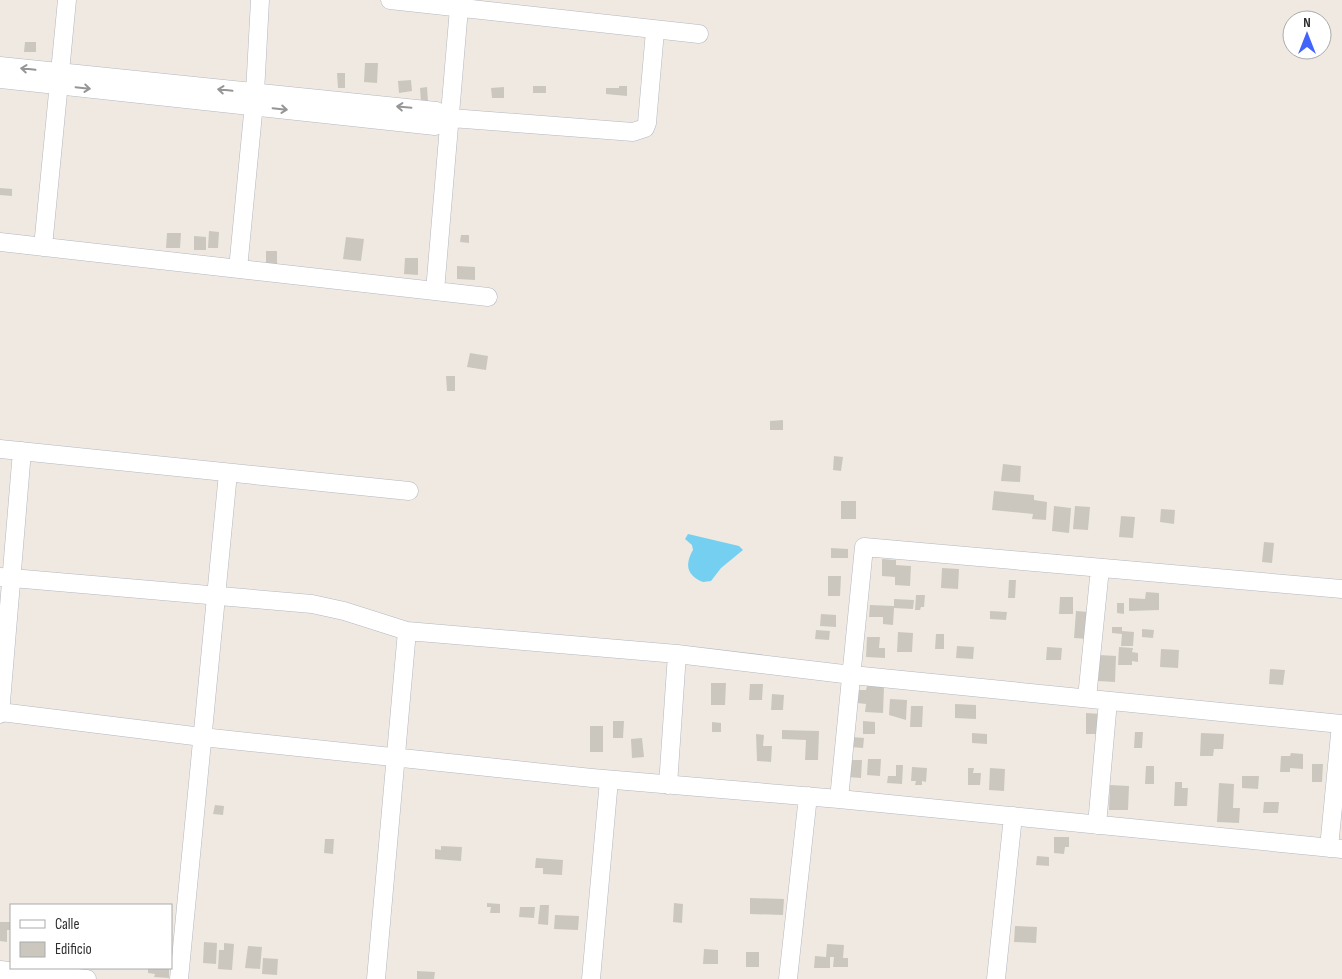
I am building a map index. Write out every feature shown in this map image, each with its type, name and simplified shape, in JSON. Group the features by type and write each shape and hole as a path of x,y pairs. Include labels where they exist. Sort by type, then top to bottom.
{"street":[{"path":"43,247 67,0"},
{"path":"238,269 255,100 260,0"},
{"path":"390,0 655,31 699,34"},
{"path":"435,291 459,8"},
{"path":"0,66 60,79 255,100 436,126 451,118 625,132 640,131 647,123 655,31"},
{"path":"0,79 60,79"},
{"path":"0,242 488,297"},
{"path":"0,449 409,491"},
{"path":"6,578 312,604 344,611 407,631 677,654 852,675 1341,724 1335,849 840,799 609,780 202,737 0,712 6,578 22,451"},
{"path":"179,979 228,473"},
{"path":"840,799 864,547 1342,589"},
{"path":"1087,698 1100,568"},
{"path":"376,979 407,631"},
{"path":"668,785 677,654"},
{"path":"1097,825 1108,701"},
{"path":"591,979 609,780"},
{"path":"788,979 808,796"},
{"path":"996,979 1013,816"},
{"path":"0,970 87,979"}],"water":[{"path":"688,534 739,546 743,550 721,568 711,581 703,582 693,576 689,569 688,564 693,550 692,545 685,539"}],"building":[{"path":"25,42 36,42 36,52 24,52"},
{"path":"365,63 378,63 377,83 364,82"},
{"path":"337,73 345,73 345,88 338,88"},
{"path":"411,80 412,91 399,93 398,81"},
{"path":"533,86 546,86 546,93 533,93"},
{"path":"619,86 627,86 627,96 606,94 606,88 619,88"},
{"path":"427,87 428,102 421,102 420,88"},
{"path":"504,87 504,98 492,98 491,88"},
{"path":"0,188 12,189 12,196 0,195"},
{"path":"209,231 219,232 218,248 208,248"},
{"path":"167,233 181,233 180,248 166,248"},
{"path":"461,235 469,235 469,243 460,242"},
{"path":"194,236 206,237 206,250 194,250"},
{"path":"346,237 364,239 361,261 343,259"},
{"path":"266,251 277,251 277,265 266,265"},
{"path":"405,258 418,258 418,275 404,274"},
{"path":"457,266 475,267 475,280 457,279"},
{"path":"470,353 488,356 486,370 467,367"},
{"path":"446,376 455,376 455,391 447,391"},
{"path":"783,420 783,430 770,430 770,421"},
{"path":"834,456 843,457 841,471 833,470"},
{"path":"1003,464 1021,466 1020,482 1001,481"},
{"path":"994,491 1034,495 1034,500 1047,502 1046,520 1032,519 1033,514 992,510"},
{"path":"841,501 856,501 856,519 841,519"},
{"path":"1054,506 1071,508 1069,533 1052,531"},
{"path":"1075,506 1090,507 1088,530 1073,529"},
{"path":"1161,509 1175,510 1174,524 1160,522"},
{"path":"1121,516 1135,517 1133,538 1119,537"},
{"path":"1264,542 1274,543 1272,563 1262,562"},
{"path":"831,548 848,549 848,558 831,558"},
{"path":"882,559 896,560 896,565 911,566 910,586 895,585 895,577 882,576"},
{"path":"942,568 959,569 958,589 941,588"},
{"path":"828,576 841,576 840,596 828,596"},
{"path":"1009,580 1016,580 1015,598 1008,598"},
{"path":"1146,592 1159,593 1159,610 1129,611 1129,598 1145,599"},
{"path":"916,595 925,595 924,607 921,607 920,610 915,610"},
{"path":"1060,597 1073,597 1073,614 1059,614"},
{"path":"894,599 914,600 913,609 894,608 893,625 883,624 883,617 869,617 870,605 894,606"},
{"path":"1117,603 1124,603 1124,614 1117,613"},
{"path":"990,611 1007,612 1006,620 990,619"},
{"path":"1076,611 1089,612 1088,639 1074,638"},
{"path":"821,614 836,615 836,627 820,626"},
{"path":"1112,627 1122,627 1122,631 1134,632 1133,646 1121,646 1122,634 1112,633"},
{"path":"1142,629 1154,630 1153,638 1142,637"},
{"path":"816,630 830,631 829,640 815,639"},
{"path":"898,632 913,633 912,652 897,652"},
{"path":"936,634 944,634 944,649 935,649"},
{"path":"867,637 880,637 879,648 885,648 885,658 866,657"},
{"path":"957,646 974,647 973,659 956,658"},
{"path":"1047,647 1062,648 1061,660 1046,660"},
{"path":"1119,647 1133,648 1132,652 1138,653 1138,662 1132,661 1132,665 1118,665"},
{"path":"1161,649 1179,650 1178,668 1160,667"},
{"path":"1100,655 1116,656 1115,682 1098,681"},
{"path":"1270,669 1285,670 1283,685 1269,684"},
{"path":"711,683 726,683 725,705 711,705"},
{"path":"750,684 763,684 762,700 749,700"},
{"path":"867,686 884,687 883,713 865,712 866,704 857,703 858,690 866,690"},
{"path":"772,694 784,695 783,710 771,710"},
{"path":"890,699 907,700 906,720 889,715"},
{"path":"955,704 976,705 976,719 955,718"},
{"path":"911,706 923,706 922,727 910,727"},
{"path":"1086,713 1100,714 1099,734 1086,734"},
{"path":"613,721 624,721 623,738 613,738"},
{"path":"863,721 875,722 875,734 863,734"},
{"path":"712,722 721,723 721,732 712,732"},
{"path":"590,726 603,726 603,752 590,752"},
{"path":"782,730 819,731 818,760 805,760 806,740 782,739"},
{"path":"1135,732 1143,732 1142,748 1134,748"},
{"path":"972,733 987,734 987,744 972,743"},
{"path":"1201,733 1224,734 1223,749 1214,749 1213,756 1200,756"},
{"path":"756,734 764,735 763,746 772,746 771,762 757,761"},
{"path":"852,737 864,738 863,748 851,747"},
{"path":"642,738 644,757 632,758 631,739"},
{"path":"1291,753 1303,754 1303,769 1290,768 1290,772 1280,772 1281,756 1290,756"},
{"path":"868,759 881,759 880,776 867,775"},
{"path":"849,760 862,760 861,778 848,777"},
{"path":"1312,764 1323,764 1322,782 1312,782"},
{"path":"896,765 903,765 902,784 887,783 888,776 896,776"},
{"path":"1146,766 1154,766 1154,784 1145,784"},
{"path":"912,767 927,768 926,782 922,781 922,785 915,785 916,781 911,781"},
{"path":"968,768 974,768 973,773 981,773 980,785 968,785"},
{"path":"990,768 1005,769 1004,791 989,790"},
{"path":"1242,776 1259,776 1258,789 1242,788"},
{"path":"1175,782 1182,782 1182,788 1188,788 1187,806 1174,806"},
{"path":"1219,783 1234,784 1233,808 1240,808 1239,823 1217,822"},
{"path":"1110,785 1129,786 1128,810 1109,810"},
{"path":"1264,802 1279,802 1278,813 1263,813"},
{"path":"215,805 224,806 223,815 213,814"},
{"path":"1054,837 1069,837 1069,847 1065,847 1064,854 1054,853"},
{"path":"325,839 334,839 333,854 324,853"},
{"path":"441,846 462,847 461,861 435,859 435,849 441,850"},
{"path":"1037,856 1049,857 1049,866 1036,865"},
{"path":"536,858 563,860 562,875 543,874 543,868 535,868"},
{"path":"750,898 784,899 783,915 750,914"},
{"path":"487,903 500,904 500,913 490,913 491,907 487,907"},
{"path":"674,903 683,904 682,923 673,922"},
{"path":"540,905 549,905 548,925 538,924"},
{"path":"520,907 535,907 534,918 519,917"},
{"path":"555,915 579,916 578,930 554,929"},
{"path":"0,922 10,922 10,930 7,930 7,942 0,941"},
{"path":"1015,926 1037,927 1036,943 1014,942"},
{"path":"204,942 217,943 216,964 203,963"},
{"path":"224,943 234,944 232,970 218,969 219,950 224,950"},
{"path":"827,944 844,945 843,958 848,958 848,967 833,967 834,957 830,957 830,968 814,968 815,956 826,957"},
{"path":"248,946 262,947 260,969 245,968"},
{"path":"704,949 718,950 718,964 703,964"},
{"path":"746,952 759,952 759,967 746,967"},
{"path":"263,958 278,959 277,975 262,974"},
{"path":"148,969 169,969 169,978 154,977 155,974 148,973"},
{"path":"417,971 435,972 434,979 417,979"}]}
